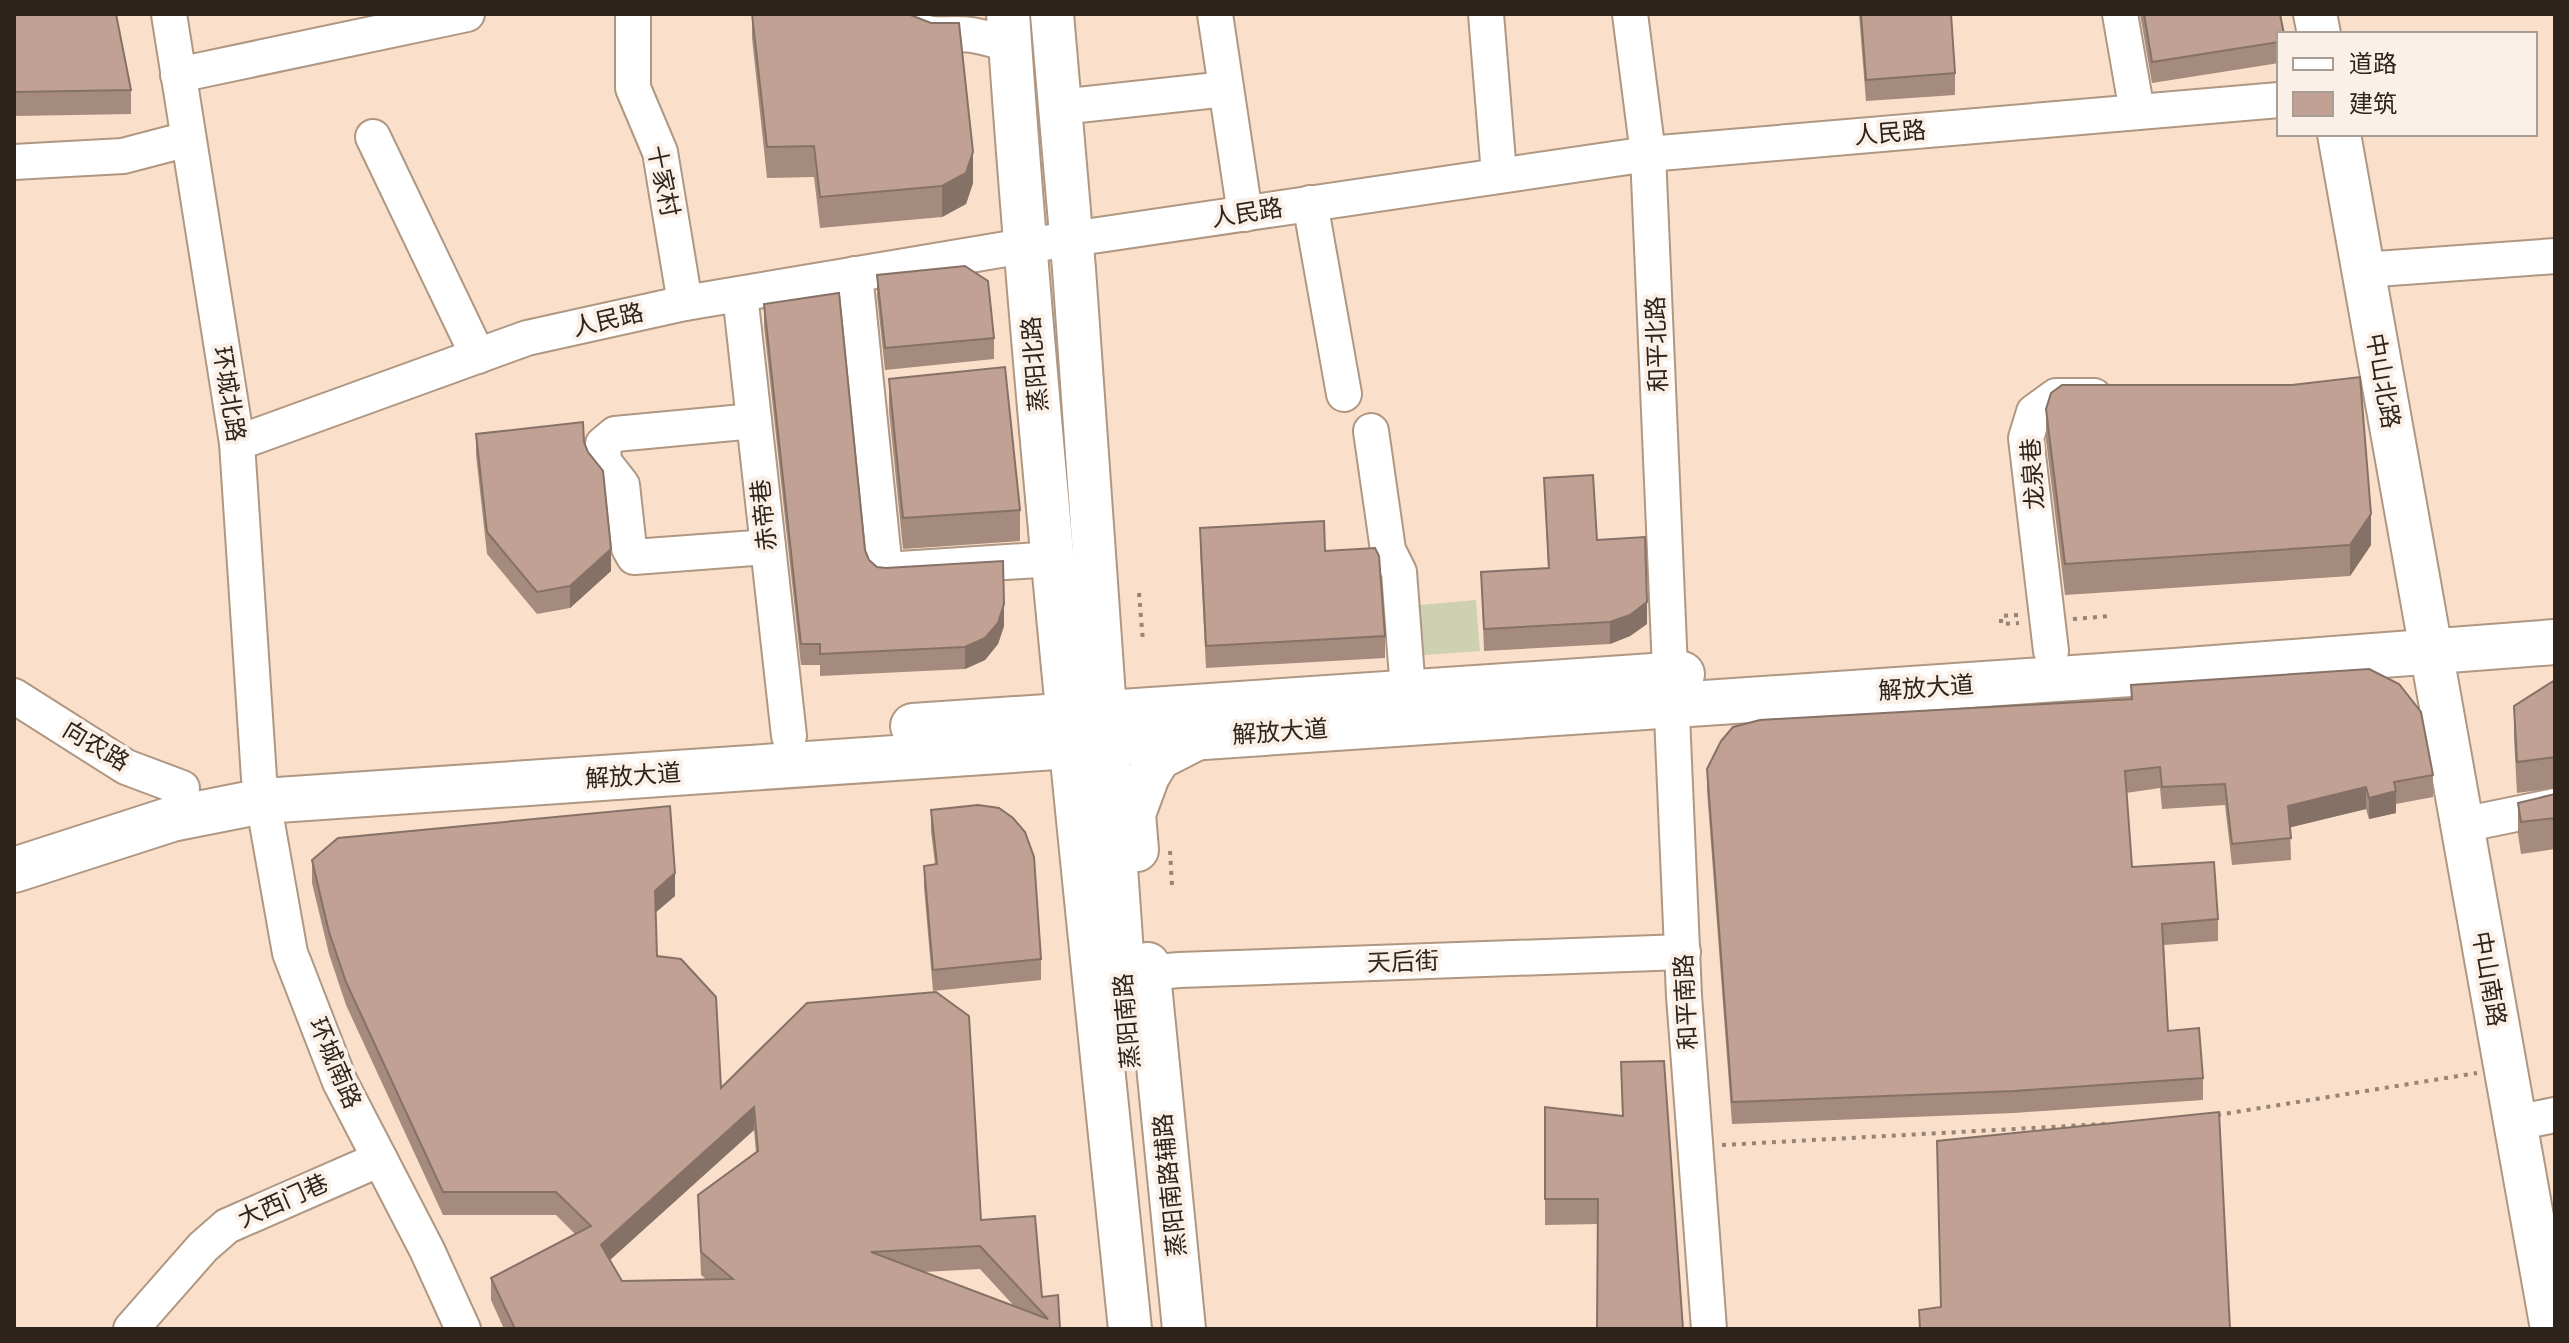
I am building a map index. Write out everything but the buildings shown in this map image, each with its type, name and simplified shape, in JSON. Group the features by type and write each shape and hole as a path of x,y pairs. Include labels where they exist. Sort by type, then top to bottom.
{"highway":[{"name":"解放大道","path":"14,840 182,788 261,790 1087,729 1408,691 1672,690 2175,671 2430,640 2555,619"},
{"name":"解放大道","path":"14,870 261,790 789,736 1087,729 1200,737 1672,690 2051,631 2555,642"}],"main road":[{"name":"蒸阳北路","path":"1052,14 1071,240 1087,729"},
{"name":"蒸阳北路","path":"1009,29 1024,246 1018,376 1087,729"},
{"name":"中山北路","path":"2339,136 2363,270 2369,387 2430,640"},
{"name":"中山南路","path":"2430,640 2552,1329"},
{"name":"蒸阳南路","path":"1087,729 1150,973 1158,1329"},
{"name":"蒸阳南路","path":"1087,729 1130,1329"},
{"name":"蒸阳南路辅路","path":"1184,1329 1134,814 1140,792 1159,758 1200,737"}],"street":[{"name":"环城北路","path":"169,14 237,443 261,790"},
{"path":"178,75 467,14"},
{"name":"十家村","path":"633,14 633,88 660,152 685,303"},
{"path":"901,14 914,29 936,36 1009,29"},
{"path":"1215,14 1245,214"},
{"path":"1486,14 1499,174"},
{"name":"和平北路","path":"1630,14 1648,154 1672,690"},
{"path":"2120,14 2137,112"},
{"path":"1060,107 1226,89"},
{"name":"人民路","path":"237,443 527,338 685,303 855,274 1499,174 1648,154 2277,100"},
{"path":"373,137 478,356"},
{"path":"14,162 123,156 188,139"},
{"path":"1310,203 1344,394"},
{"path":"2363,270 2555,256"},
{"path":"855,274 881,391 885,570 1053,559"},
{"name":"赤帝巷","path":"740,294 789,736"},
{"name":"龙泉巷","path":"2051,631 2026,438 2034,412 2056,396 2119,396"},
{"path":"754,421 615,434 603,444 604,462 622,485 629,548 634,557 768,547"},
{"path":"1371,431 1388,550 1399,572 1408,691"},
{"name":"和平南路","path":"1672,690 1683,952 1709,1329"},
{"name":"向农路","path":"14,696 126,767 182,788"},
{"name":"环城南路","path":"261,790 290,953 340,1082 427,1250 463,1329"},
{"path":"2462,825 2555,806"},
{"name":"天后街","path":"1150,973 1683,952"},
{"path":"2515,1123 2555,1115"},
{"name":"大西门巷","path":"131,1329 203,1247 227,1226 380,1159"}],"path":[{"path":"1139,593 1143,642"},
{"path":"2024,614 2001,616 2001,624 2051,631 2110,616"},
{"path":"1170,839 1172,885"},
{"path":"2203,1117 2505,1068"},
{"path":"1696,1146 2108,1124"}],"green space":[{"path":"1476,600 1480,651 1412,656 1408,606"}]}
